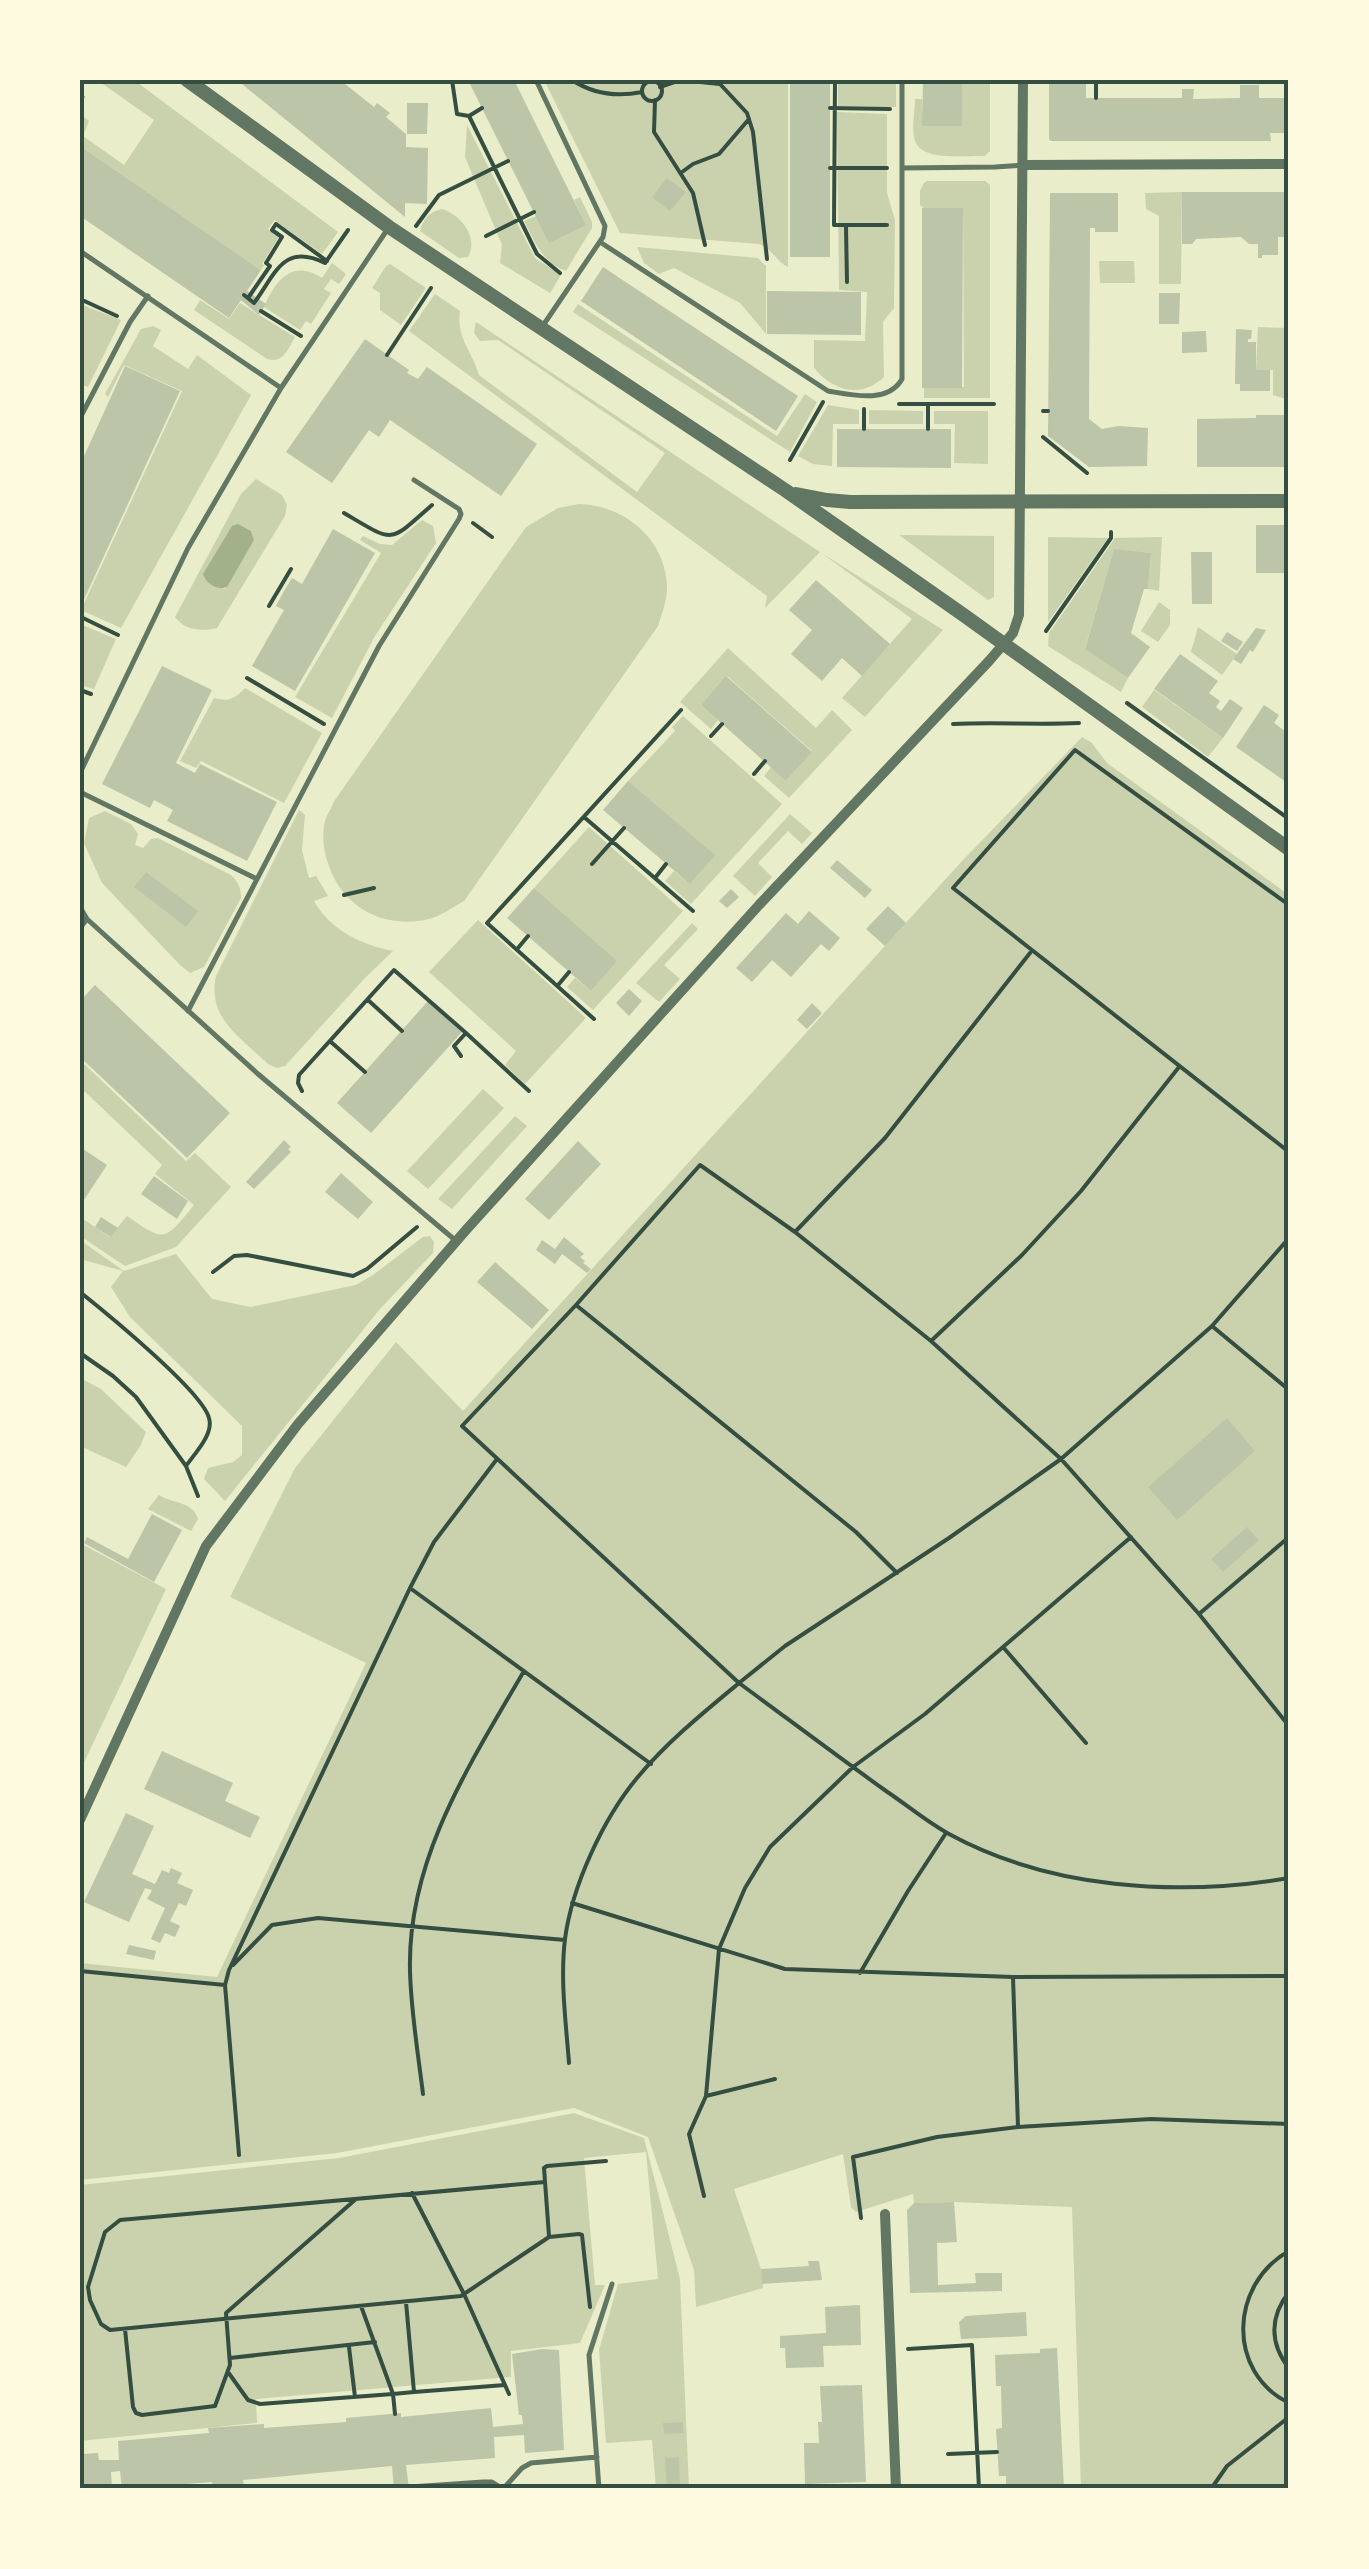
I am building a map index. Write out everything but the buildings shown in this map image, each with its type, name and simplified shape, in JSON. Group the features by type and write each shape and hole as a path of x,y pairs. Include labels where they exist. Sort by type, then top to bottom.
{"street":[{"path":"186,80 389,227 785,490 1289,849"},
{"path":"80,1820 211,1538 298,1424 456,1242 802,858 1004,644 1017,625 1023,80"},
{"path":"1024,164 1289,164"},
{"path":"785,490 850,502 1289,501"},
{"path":"884,2214 896,2489"}],"lane":[{"path":"536,80 605,226 604,237 541,329"},
{"path":"600,242 828,391 860,396 896,389 902,379 902,80"},
{"path":"902,168 1024,164"},
{"path":"80,773 188,548 281,388 389,227"},
{"path":"80,251 281,388"},
{"path":"80,418 130,322 148,296"},
{"path":"188,1011 379,646 461,514 414,480"},
{"path":"80,792 257,879"},
{"path":"80,908 188,1011 456,1242"},
{"path":"80,928 87,918"},
{"path":"599,2487 588,2355 612,2284"},
{"path":"381,2489 492,2482 503,2489 531,2463 597,2456"}],"path":[{"path":"452,80 457,114 469,116 482,108"},
{"path":"572,80 601,93 642,92"},
{"path":"660,87 677,80 720,84 749,119 767,259"},
{"path":"835,80 832,225 902,225"},
{"path":"1096,80 1096,98"},
{"path":"656,100 647,100 642,92 648,82 657,83 661,95 656,100 654,132 694,192 705,245"},
{"path":"832,108 902,109"},
{"path":"469,116 537,254 572,282"},
{"path":"682,172 719,154 749,119"},
{"path":"416,226 439,195 508,161"},
{"path":"832,168 902,168"},
{"path":"486,236 534,212"},
{"path":"327,261 276,224 272,230 282,237 266,263 270,266 246,297 254,303 279,265 287,260 306,256 324,263 327,261 348,230"},
{"path":"846,225 848,282"},
{"path":"387,354 432,288"},
{"path":"80,298 130,322"},
{"path":"262,311 301,336"},
{"path":"815,393 833,402"},
{"path":"790,460 825,398"},
{"path":"864,404 864,429"},
{"path":"896,404 994,404"},
{"path":"928,404 928,430"},
{"path":"1043,437 1087,473"},
{"path":"344,514 376,532 393,536 440,497"},
{"path":"461,514 492,537"},
{"path":"1046,630 1112,532"},
{"path":"269,606 291,569"},
{"path":"81,617 118,635"},
{"path":"247,678 334,730"},
{"path":"80,690 91,694"},
{"path":"1126,703 1289,819"},
{"path":"594,1019 487,922 681,710"},
{"path":"951,724 1083,722"},
{"path":"711,736 722,724"},
{"path":"1289,905 1075,750 953,888 1289,1152"},
{"path":"754,774 765,762"},
{"path":"584,817 693,911"},
{"path":"592,864 624,828"},
{"path":"655,878 666,864"},
{"path":"344,895 374,888"},
{"path":"516,949 528,936"},
{"path":"795,1232 885,1138 1032,952"},
{"path":"303,1092 299,1075 394,970 530,1092"},
{"path":"557,986 569,972"},
{"path":"367,1000 402,1030"},
{"path":"462,1056 454,1046 466,1033"},
{"path":"330,1041 365,1072"},
{"path":"931,1342 1022,1256 1081,1192 1178,1068"},
{"path":"1289,1726 1199,1614 1061,1459 931,1342 795,1232 700,1164 576,1306 462,1426 740,1683 946,1833 994,1856 1040,1870 1115,1884 1184,1887 1289,1878"},
{"path":"214,1272 234,1256 247,1255 353,1276 428,1218"},
{"path":"569,2063 563,1981 572,1903 590,1858 636,1779 694,1721 785,1646 1061,1459 1212,1326 1289,1238"},
{"path":"80,1292 128,1331 199,1400 210,1419 208,1434 186,1466"},
{"path":"576,1306 856,1532 897,1573"},
{"path":"1212,1326 1289,1390"},
{"path":"80,1353 136,1397 186,1466 198,1496"},
{"path":"239,2156 225,1985 229,1970 434,1542 497,1458"},
{"path":"704,2196 689,2134 706,2096 720,1949 746,1888 770,1847 853,1767 925,1714 1131,1537"},
{"path":"1199,1614 1289,1537"},
{"path":"410,1588 651,1764"},
{"path":"1003,1647 1086,1743"},
{"path":"423,2094 410,1968 421,1881 438,1829 465,1772 524,1671"},
{"path":"860,1972 946,1833"},
{"path":"572,1903 785,1968 1012,1977 1289,1976"},
{"path":"229,1970 272,1925 318,1918 565,1940"},
{"path":"80,1971 225,1985"},
{"path":"1012,1977 1018,2127"},
{"path":"706,2096 776,2080"},
{"path":"861,2218 853,2157 937,2137 1018,2127 1151,2119 1289,2124"},
{"path":"549,2237 544,2168 606,2161"},
{"path":"545,2182 120,2220 105,2232 88,2295 101,2324 110,2330 406,2302 464,2294 549,2237 582,2234 594,2336"},
{"path":"412,2193 509,2394"},
{"path":"125,2329 136,2413 215,2406 230,2358 226,2314 356,2198"},
{"path":"1289,2252 1256,2280 1242,2324 1246,2350 1256,2374 1289,2403"},
{"path":"1289,2292 1277,2312 1273,2331 1277,2348 1289,2368"},
{"path":"406,2302 414,2392"},
{"path":"361,2306 393,2394 396,2414"},
{"path":"230,2358 375,2342"},
{"path":"908,2349 972,2345 979,2489"},
{"path":"349,2346 354,2397"},
{"path":"228,2371 253,2404 505,2385"},
{"path":"1211,2489 1227,2466 1289,2417"},
{"path":"948,2454 998,2452"},
{"path":"541,2489 599,2487"}],"shaded area":[{"path":"97,80 134,80 338,232 322,254 274,220 268,229 279,237 261,270 80,146 80,114 89,121 83,136 124,165 154,120"},
{"path":"544,80 788,80 788,267 759,244 620,233"},
{"path":"838,80 896,80 896,107 838,106"},
{"path":"962,80 990,80 990,151 985,156 926,152 915,141 915,99 922,99 923,126 962,126"},
{"path":"837,112 887,114 887,193 895,220 894,308 883,322 884,377 857,390 838,387 814,368 814,340 865,341 867,292 839,290"},
{"path":"467,125 535,258 561,275 550,293 500,263 502,245 465,157"},
{"path":"927,181 985,181 990,185 990,398 924,398 924,388 964,387 963,210 920,205 920,191"},
{"path":"1182,192 1181,284 1159,284 1159,216 1146,209 1145,193"},
{"path":"580,197 592,228 566,271 546,257 524,221 536,216 586,225 574,200"},
{"path":"442,209 456,216 470,235 468,257 459,258 420,231 427,217"},
{"path":"637,247 758,258 766,266 766,334 740,303 674,268 659,274 644,263"},
{"path":"1099,261 1134,261 1135,283 1100,283"},
{"path":"332,263 346,274 339,284 331,279 324,289 331,293 311,324 306,321 300,330 264,307 286,275 302,270 322,278"},
{"path":"390,264 426,288 401,325 380,310 380,293 372,288"},
{"path":"435,294 460,311 462,337 479,375 637,492 665,453 498,340 480,341 474,333 476,322 820,552 765,608 767,596 409,331"},
{"path":"200,300 229,319 240,303 295,337 281,357 267,359 194,310"},
{"path":"80,304 121,320 88,387 83,385 80,368"},
{"path":"578,304 777,436 805,394 817,402 790,452 573,312"},
{"path":"153,326 161,330 153,346 188,369 197,355 251,395 121,628 81,610 182,391 124,365 108,397 105,394 141,329"},
{"path":"1258,327 1289,328 1289,400 1273,395 1273,370 1256,370"},
{"path":"828,405 859,410 859,424 833,424 832,466 813,464 798,456"},
{"path":"869,410 923,411 923,424 869,424"},
{"path":"934,411 988,411 988,464 954,463 955,424 934,424"},
{"path":"256,479 282,495 287,505 285,516 217,628 188,627 175,617 241,494","holes":["238,524 251,531 254,540 225,589 214,586"]},
{"path":"579,504 626,518 651,540 665,570 667,587 658,626 464,901 433,918 412,922 365,911 342,890 326,856 324,825 335,800 526,527 558,508"},
{"path":"422,520 433,526 436,543 375,636 332,718 295,697 381,553 360,540 363,536 392,545"},
{"path":"238,524 251,531 254,540 227,587 216,587 203,574 232,526"},
{"path":"899,535 994,536 994,597 988,600"},
{"path":"1048,537 1108,538 1048,622"},
{"path":"1162,537 1159,591 1148,589 1151,553 1114,550 1085,648 1128,678 1121,692 1048,646 1049,633 1115,538"},
{"path":"820,552 943,630 865,717 842,698 912,619"},
{"path":"1159,602 1170,610 1170,625 1158,642 1141,631"},
{"path":"80,624 116,639 94,689 80,685"},
{"path":"1198,627 1237,654 1222,675 1191,652"},
{"path":"728,648 816,728 832,710 852,730 789,798 764,776 771,767 787,780 812,751 727,676 701,705 718,720 711,729 680,702"},
{"path":"245,688 322,733 284,803 201,761 196,768 180,761 214,698 231,699"},
{"path":"1154,690 1223,738 1208,757 1142,707"},
{"path":"683,716 782,804 691,904 665,881 674,871 690,884 714,855 628,781 675,731 672,727"},
{"path":"1082,737 1092,743 1107,763 1289,895 1289,2489 1081,2489 1072,2207 914,2203 913,2194 856,2212 851,2207 843,2154 734,2189 761,2269 763,2288 696,2307 694,2270 648,2137 574,2108 337,2153 80,2180 80,1963 217,1977 366,1663 230,1597 295,1468 396,1342 463,1411 962,861"},
{"path":"299,810 305,815 302,850 309,878 316,876 328,896 314,901 348,935 393,951 285,1066 277,1068 228,1026 216,1004 216,976"},
{"path":"105,811 131,824 138,834 135,845 143,848 151,839 158,838 231,875 237,882 241,898 204,967 190,973 180,965 102,883 84,843 89,818"},
{"path":"790,814 812,833 802,844 788,831 758,863 772,877 755,896 733,876"},
{"path":"589,827 683,911 593,1010 567,987 575,978 591,991 616,961 534,888"},
{"path":"478,920 586,1018 525,1084 505,1065 516,1051 429,972"},
{"path":"692,923 698,929 664,965 680,979 659,1002 636,983"},
{"path":"80,1060 186,1161 195,1153 231,1187 176,1247 125,1266 80,1236 80,1217 110,1237 127,1216 150,1231 164,1234 194,1205 155,1174 162,1165 80,1087"},
{"path":"483,1089 504,1108 428,1189 407,1171"},
{"path":"515,1116 527,1126 452,1209 438,1199"},
{"path":"430,1236 433,1253 380,1309 225,1501 204,1479 208,1468 233,1462 242,1455 242,1426 130,1317 111,1287 123,1271 80,1259 80,1240 124,1271 176,1254 212,1299 251,1307 356,1285 423,1237"},
{"path":"80,1378 101,1389 146,1432 126,1467 80,1446"},
{"path":"159,1495 192,1509 198,1519 191,1531 148,1509"},
{"path":"80,1543 166,1589 80,1771"},
{"path":"574,2113 644,2138 680,2279 689,2489 656,2489 652,2440 606,2443 599,2350 618,2284 658,2279 646,2152 584,2158 595,2285 605,2285 580,2343 511,2351 511,2377 256,2399 257,2423 80,2441 80,2185 339,2158"}]}
